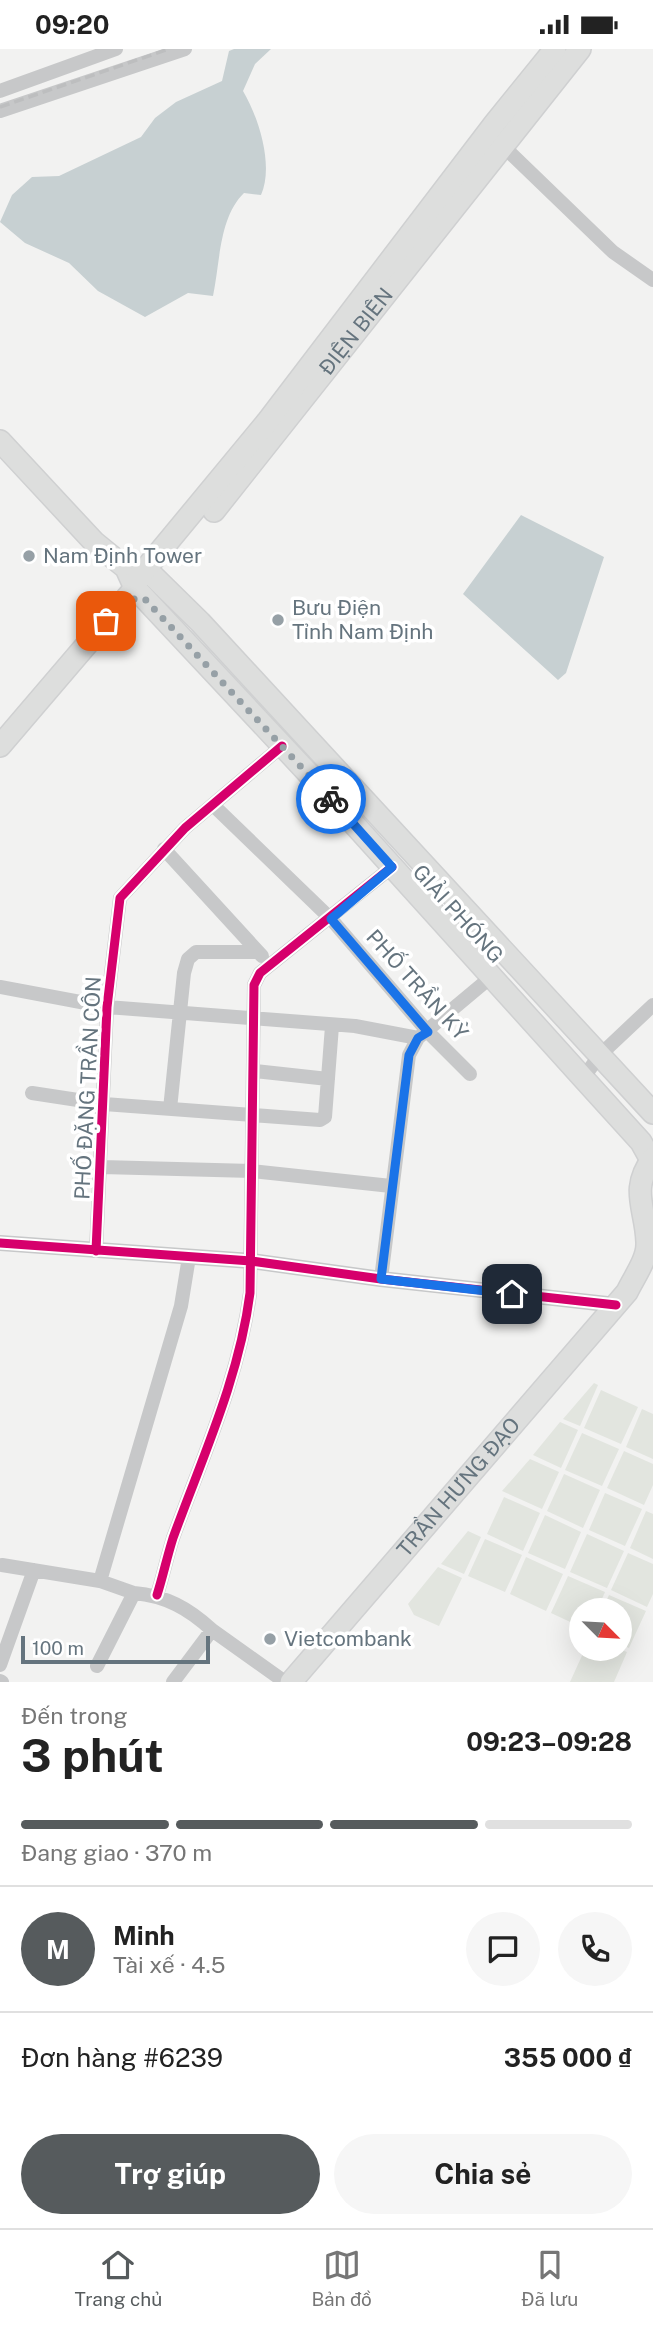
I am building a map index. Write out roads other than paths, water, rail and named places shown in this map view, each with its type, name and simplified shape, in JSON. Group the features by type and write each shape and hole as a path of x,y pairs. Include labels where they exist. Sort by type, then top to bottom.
{"main road":[{"name":"ĐIỆN BIÊN","path":"0,746 134,595 143,572 267,422 555,49"},
{"name":"ĐIỆN BIÊN","path":"143,572 282,428 580,49"},
{"name":"GIẢI PHÓNG","path":"0,441 94,541 143,572 200,622 653,1114"},
{"name":"GIẢI PHÓNG","path":"143,572 134,595 282,745 583,1078 652,1159"},
{"path":"621,1299 645,1258 648,1231 639,1201 641,1180 652,1159"},
{"path":"621,1299 653,1272"},
{"name":"TRẦN HƯNG ĐẠO","path":"292,1682 621,1299"}],"street":[{"path":"0,91 116,49"},
{"path":"0,111 185,49"},
{"path":"503,146 613,252 653,280"},
{"name":"PHỐ ĐẶNG TRẦN CÔN","path":"96,1251 102,1167 107,1007 120,898 163,849 282,745"},
{"name":"PHỐ TRẦN KỲ","path":"213,805 331,919 423,1035 470,1074"},
{"path":"163,849 271,965"},
{"path":"158,1595 173,1539 226,1399 246,1325 251,1261 254,985 260,973 331,919 392,867"},
{"path":"170,1109 184,973 196,952 258,952"},
{"path":"381,1279 409,1055 423,1035 491,977"},
{"path":"0,987 107,1007 355,1026 423,1035"},
{"path":"583,1078 600,1055 653,1005"},
{"path":"32,1093 104,1104 320,1121 326,1117 332,1026"},
{"path":"255,1071 328,1079"},
{"path":"102,1167 252,1171 391,1186"},
{"path":"0,1243 251,1261 381,1279 621,1299"},
{"path":"100,1581 181,1306 188,1257"},
{"path":"2,1565 100,1581 134,1593 158,1595 195,1615 285,1682"},
{"path":"0,1665 34,1570"},
{"path":"97,1666 134,1593"},
{"path":"173,1682 212,1630"}],"railway":[{"path":"0,107 169,49"}],"place":[{"name":"Nam Định Tower","path":"29,556"},
{"name":"Bưu Điện Tỉnh Nam Định","path":"278,620"},
{"name":"Vietcombank","path":"270,1639"}]}
